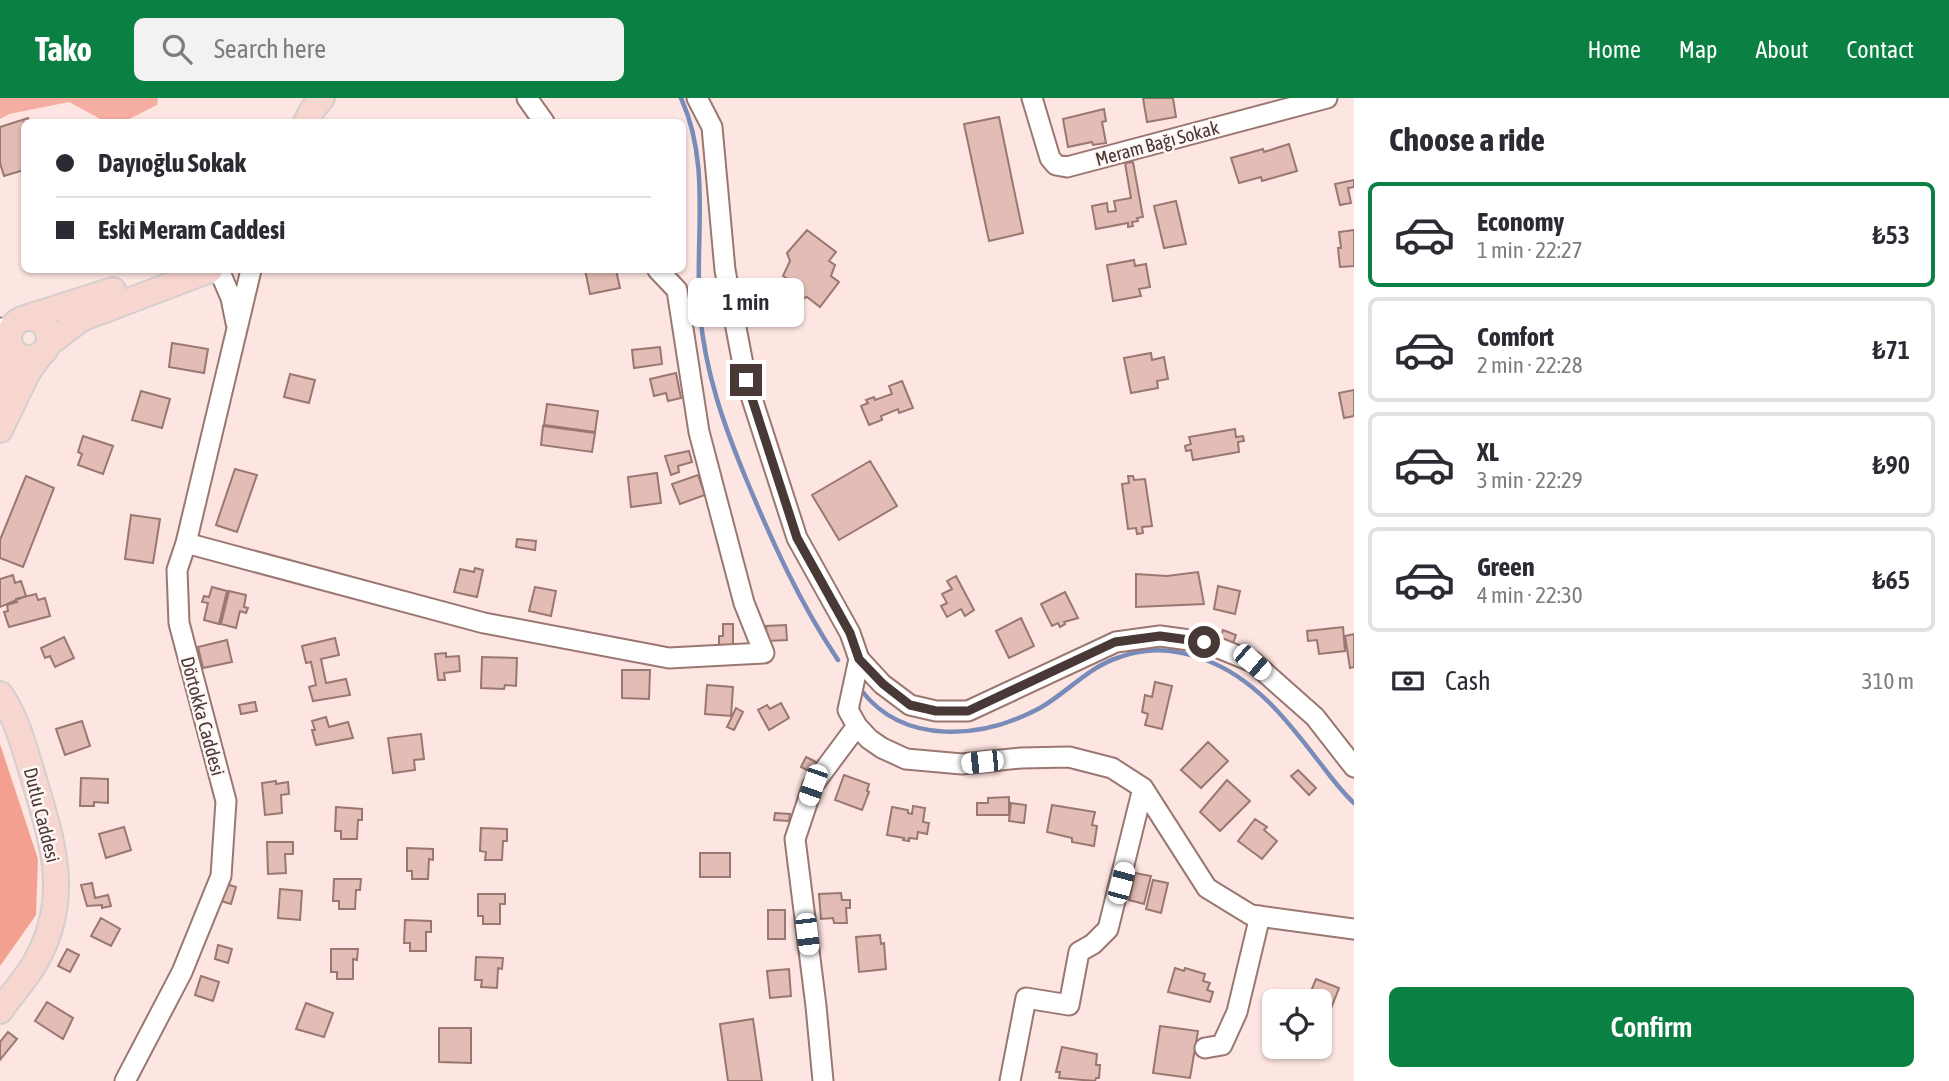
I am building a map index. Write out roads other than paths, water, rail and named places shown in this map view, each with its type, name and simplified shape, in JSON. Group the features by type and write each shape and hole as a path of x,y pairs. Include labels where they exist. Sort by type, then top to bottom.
{"main road":[{"path":"296,119 309,98"},
{"path":"308,119 322,98"},
{"path":"11,330 169,273"},
{"path":"11,330 12,350 29,359 81,318 202,273"},
{"path":"0,430 29,372 45,349 48,331 44,325 32,318 11,330"},
{"path":"0,396 11,330"},
{"name":"Dutlu Caddesi","path":"0,694 25,751 53,845 56,888 53,918 35,964 0,1011"},
{"name":"Dutlu Caddesi","path":"0,710 19,753 53,878 50,917 34,955 0,998"}],"street":[{"path":"527,98 542,119"},
{"path":"697,98 712,127 724,270 746,380 797,538 850,633 859,659 883,684 910,705 936,711 968,711 1115,642 1160,636 1204,642 1252,662 1315,717 1354,767"},
{"name":"Meram Bağı Sokak","path":"1032,98 1050,158 1056,165 1067,167 1327,98"},
{"name":"Dörtokka Caddesi","path":"220,273 231,298 236,338"},
{"name":"Dörtokka Caddesi","path":"125,1081 182,972 221,876 226,801 179,623 177,570 186,543 250,273"},
{"path":"186,543 484,623 656,656 669,658 764,653 744,603 698,432 677,290 661,273"},
{"path":"859,659 848,710 857,726 882,748 906,759 962,764 1021,758 1069,757 1112,768 1143,788 1207,888 1251,915 1354,929"},
{"path":"823,1081 795,839 813,785 857,726"},
{"path":"1010,1081 1026,998 1069,1005 1079,952 1093,944 1108,929 1143,788"},
{"path":"1205,1048 1222,1045 1237,1012 1260,916"}],"waterway":[{"path":"681,98 696,150 700,204 700,313 706,356 717,398 739,460 777,550 811,617 838,660"},
{"path":"861,690 879,708 899,721 945,732 969,731 994,726 1040,708 1109,661 1151,651 1182,653 1221,667 1269,702 1354,803"}]}
